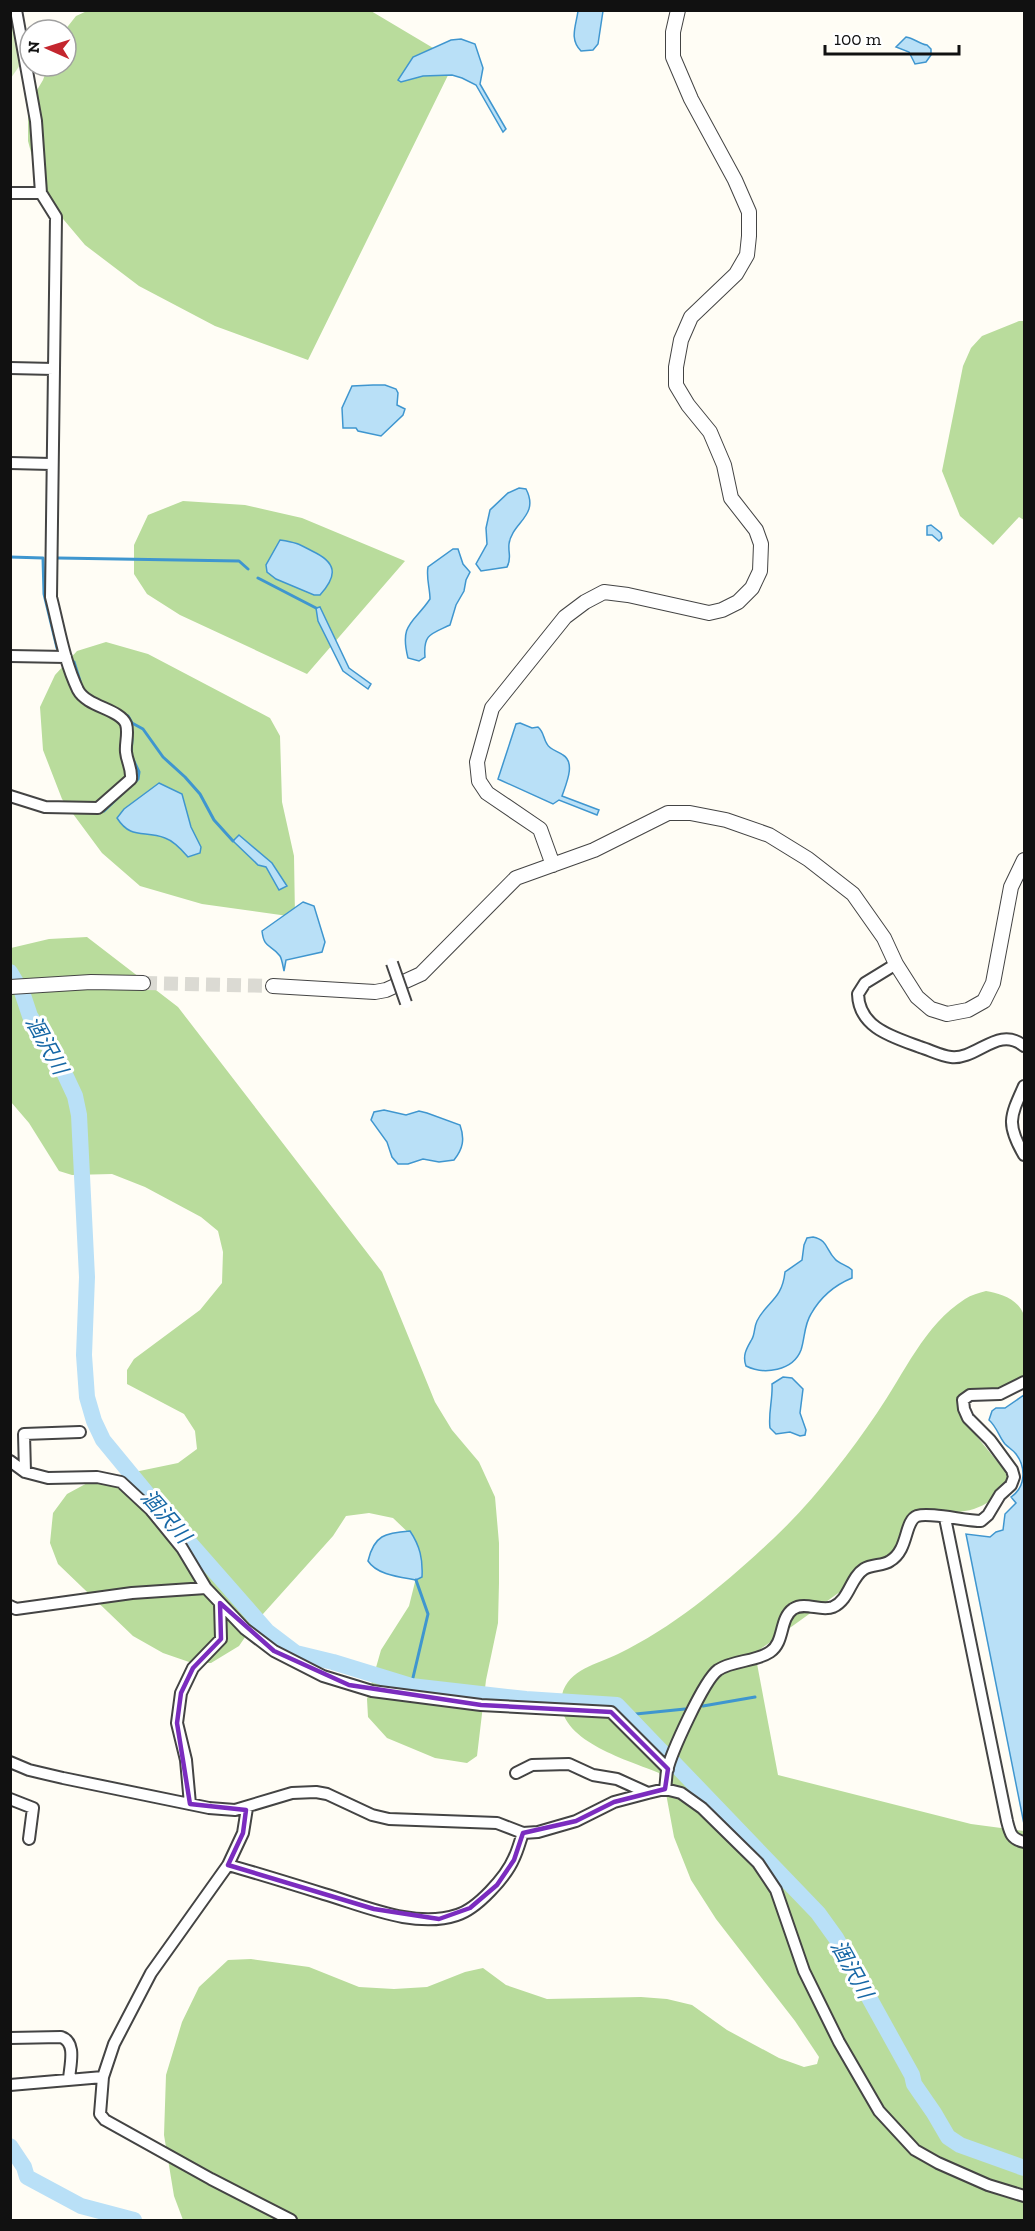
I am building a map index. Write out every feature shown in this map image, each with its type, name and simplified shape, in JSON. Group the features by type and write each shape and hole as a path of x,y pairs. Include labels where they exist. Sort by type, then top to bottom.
{"street":[{"path":"10,796 45,807 98,808 130,778 132,771 126,753 127,727 123,719 85,699 79,692 66,657 51,597 56,217 41,193 36,121 16,10"},
{"path":"553,865 540,829 493,797 479,781 477,762 492,708 564,617 604,592 628,594 709,613 723,610 738,602 752,588 760,571 761,544 756,530 731,498 724,465 710,432 688,405 676,385 676,367 681,340 692,317 736,274 747,255 749,236 748,212 735,180 691,99 673,57 673,32 678,10"},
{"path":"10,194 41,193"},
{"path":"10,368 54,369"},
{"path":"10,463 51,464"},
{"path":"10,656 66,657"},
{"path":"273,986 375,992 386,990 421,974 516,878 594,850 668,813 690,813 726,820 769,835 808,859 853,894 884,938 896,964 916,997 931,1009 947,1014 968,1010 984,1001 993,983 997,967 1011,886 1024,860"},
{"path":"392,963 406,1002"},
{"path":"896,964 866,983 858,994 862,1014 872,1025 890,1036 952,1058 965,1055 993,1042 1009,1039 1024,1046"},
{"path":"10,987 91,982 143,983"},
{"path":"1024,1086 1011,1116 1014,1138 1024,1155"},
{"path":"665,1789 668,1769 683,1731 709,1678 720,1669 769,1653 779,1644 787,1616 793,1609 802,1606 831,1608 842,1601 851,1589 855,1578 865,1568 889,1562 900,1553 911,1521 917,1516 928,1515 981,1521 988,1515 1000,1495 1011,1485 1014,1477 1012,1470 990,1440 968,1418 963,1400 970,1395 1000,1394 1024,1382"},
{"path":"26,1472 24,1434 80,1431"},
{"path":"10,1461 26,1472 48,1478 97,1477 122,1482 151,1510 182,1548 206,1588 245,1629 274,1652 323,1676 372,1691 481,1705 611,1712 668,1769"},
{"path":"945,1518 1010,1834 1015,1840 1024,1842"},
{"path":"10,1606 16,1609 132,1593 206,1588"},
{"path":"190,1804 186,1760 177,1723 181,1693 193,1668 221,1640 220,1603"},
{"path":"10,1762 29,1770 63,1778 209,1808 235,1810 292,1792 316,1792 327,1794 372,1815 389,1819 497,1823 523,1833 538,1832 576,1821 614,1802 648,1793 665,1789 681,1793 702,1808 758,1863 776,1890 804,1971 839,2042 879,2111 915,2150 988,2185 1024,2196"},
{"path":"516,1773 532,1765 569,1764 593,1775 617,1779 648,1793"},
{"path":"10,1799 33,1808 29,1839"},
{"path":"247,1808 243,1833 228,1865 187,1920 142,1988 114,2044 103,2077 100,2114 105,2120 211,2179 291,2220"},
{"path":"228,1865 374,1909 412,1918 439,1919 459,1915 496,1885 514,1860 523,1833"},
{"path":"10,2038 61,2037 67,2039 71,2045 69,2079"},
{"path":"10,2085 103,2077"}],"highlighted area":[{"path":"220,1603 274,1651 349,1685 481,1705 611,1712 668,1769 665,1789 614,1802 576,1821 523,1833 514,1860 497,1885 470,1908 439,1919 374,1909 228,1865 243,1833 246,1810 190,1804 177,1723 181,1693 193,1668 221,1639"}],"green space":[{"path":"12,10 18,51 18,68 11,78 10,11"},
{"path":"87,11 371,11 455,61 308,360 215,326 139,286 85,245 42,194 28,141 28,105 44,78 78,78 78,18 74,18"},
{"path":"1024,321 1024,520 1019,517 993,545 960,516 942,471 963,366 971,348 982,336"},
{"path":"183,501 245,505 302,518 405,561 307,674 180,615 147,594 134,574 134,545 148,515"},
{"path":"106,642 148,654 270,718 280,736 282,802 294,856 295,917 202,904 140,886 102,853 62,799 43,750 40,707 55,675 77,651"},
{"path":"87,937 178,1007 382,1272 435,1402 452,1430 479,1462 495,1497 499,1543 498,1623 486,1680 477,1756 467,1763 435,1758 387,1738 368,1717 367,1699 381,1650 409,1606 420,1562 414,1538 393,1518 369,1513 346,1516 333,1536 254,1624 239,1646 211,1663 192,1663 163,1653 133,1636 58,1564 50,1543 53,1513 67,1494 91,1481 178,1463 197,1449 195,1431 184,1414 127,1384 127,1370 134,1359 200,1310 222,1283 223,1252 218,1231 201,1217 145,1187 112,1174 72,1175 59,1171 29,1123 11,1102 11,948 49,939"},
{"path":"986,1291 1014,1302 1022,1310 1025,1321 1024,1378 998,1390 959,1397 961,1417 1009,1476 1002,1489 983,1505 972,1510 946,1513 919,1511 898,1550 755,1653 778,1775 971,1824 1024,1831 1024,2220 183,2220 174,2196 164,2135 166,2075 182,2022 199,1987 228,1960 251,1959 309,1967 359,1987 394,1989 427,1987 465,1972 483,1968 506,1985 547,1999 641,1997 667,1999 692,2005 727,2030 779,2058 804,2067 817,2064 819,2057 795,2021 716,1919 691,1880 674,1837 665,1788 659,1773 595,1746 581,1736 569,1724 562,1711 562,1695 565,1686 577,1673 639,1643 680,1617 719,1587 774,1538 816,1494 842,1462 877,1413 926,1336 938,1322 965,1299"}],"water":[{"path":"578,11 603,11 598,44 593,50 581,51 575,42 574,32"},
{"path":"906,37 927,45 931,49 931,55 926,62 915,64 909,52 896,47"},
{"path":"461,39 475,44 483,68 480,84 506,129 503,132 476,85 462,78 452,75 423,76 401,82 398,80 413,57 451,40"},
{"path":"385,385 396,389 397,405 405,409 403,415 381,436 358,431 356,428 343,428 342,408 352,386"},
{"path":"519,488 526,489 530,506 511,536 510,559 507,567 481,571 476,564 487,544 486,528 490,510 508,493"},
{"path":"931,525 941,533 942,538 939,541 932,535 927,535 927,526"},
{"path":"280,540 303,546 328,562 332,572 331,577 320,595 314,595 276,579 267,572 266,565"},
{"path":"453,549 458,549 463,564 470,572 450,625 427,639 425,657 419,661 408,658 405,637 407,630 430,599 428,567"},
{"path":"320,607 349,668 371,684 368,689 343,671 318,621 316,608"},
{"path":"520,723 532,728 538,727 548,746 567,759 569,774 562,796 599,810 597,815 559,800 553,804 498,779 516,724"},
{"path":"159,783 182,794 191,827 201,847 200,853 188,857 168,839 133,832 122,825 117,818 124,809"},
{"path":"239,835 272,863 287,886 279,890 266,867 258,865 233,841"},
{"path":"303,902 314,906 325,942 322,952 286,960 284,971 280,956 266,944 262,931"},
{"path":"384,1110 406,1115 419,1111 460,1125 463,1139 457,1156 454,1160 439,1162 423,1159 408,1164 398,1164 392,1157 387,1142 371,1120 374,1112"},
{"path":"807,1238 822,1240 837,1261 852,1270 852,1278 828,1293 815,1308 807,1323 801,1350 792,1363 769,1370 746,1366 745,1355 757,1321 781,1289 785,1272 802,1260"},
{"path":"783,1377 792,1378 803,1389 800,1413 806,1430 805,1435 800,1436 790,1432 776,1434 770,1428 772,1384"},
{"path":"1024,1395 1024,1824 966,1534 990,1537 1003,1530 1005,1514 1016,1503 1011,1497 1020,1488 1023,1477 1022,1465 989,1420 992,1411 996,1408 1005,1408"},
{"path":"410,1531 420,1553 422,1577 416,1580 389,1575 372,1566 368,1561 377,1541 387,1535"}],"waterway":[{"path":"10,557 43,558"},
{"path":"43,558 44,594 57,648 60,651"},
{"path":"58,558 239,561 248,569"},
{"path":"258,578 316,608"},
{"path":"74,662 80,681"},
{"path":"122,713 128,716 132,723 143,729 163,757 200,794 214,820 233,841"},
{"path":"132,739 131,755 139,772 138,779 134,783"},
{"path":"104,811 127,789"},
{"name":"涸沢川","path":"10,972 22,992 30,1016 61,1066 75,1096 79,1115 87,1277 84,1355 87,1397 94,1421 103,1440 159,1508 267,1631 296,1653 411,1686 526,1699 617,1705 665,1755"},
{"path":"411,1686 428,1614 416,1580"},
{"path":"703,1706 755,1697"},
{"path":"626,1715 685,1709"},
{"name":"涸沢川","path":"673,1762 818,1913 836,1938 912,2075 914,2084 948,2137 960,2145 1024,2168"},
{"path":"10,2146 24,2167 27,2177 81,2206 134,2220"}],"tunnel":[{"path":"143,983 273,986"}]}
